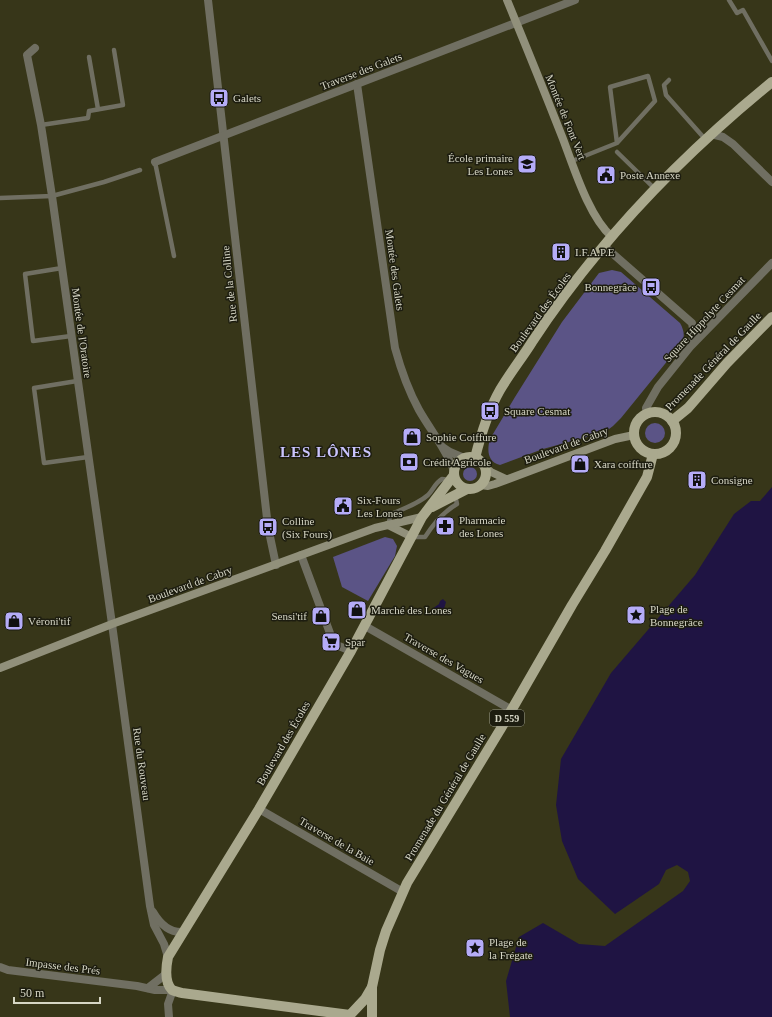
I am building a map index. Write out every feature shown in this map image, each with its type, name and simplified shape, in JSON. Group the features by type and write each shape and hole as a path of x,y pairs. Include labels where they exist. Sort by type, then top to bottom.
{"main road":[{"name":"Boulevard des Écoles","path":"475,458 483,430 500,390 552,312 604,246 655,189 708,137 772,82"},
{"name":"Promenade Général de Gaulle","path":"672,421 688,408 727,364 772,318"},
{"path":"652,412 663,414 672,421 675,428 674,442 665,451 653,454 642,450 635,440 634,435 634,428 637,422 652,412"},
{"name":"Promenade du Général de Gaulle","path":"372,1017 372,987 386,931 403,892 512,710 642,487 647,477 653,454"},
{"path":"464,458 475,458 483,463 486,477 481,485 472,490 458,484 452,476 457,463 464,458"},
{"name":"Boulevard des Écoles","path":"166,974 168,957 259,809 351,651 422,517 452,476"},
{"name":"Boulevard des Écoles","path":"430,508 467,489"},
{"path":"166,974 168,982 173,990 187,994 351,1016 372,987"}],"street":[{"name":"Rue de la Colline","path":"208,0 268,527 276,565"},
{"name":"Montée de Font Vert","path":"507,0 595,216 604,230 612,237"},
{"name":"Traverse des Galets","path":"155,162 575,0"},
{"name":"Montée de l'Oratoire","path":"35,48 27,56 52,196 112,624"},
{"name":"Montée des Galets","path":"356,84 395,348 408,389 418,409 444,448 452,476"},
{"path":"708,137 723,137 733,144 772,182"},
{"path":"604,246 692,324 694,334 690,347"},
{"name":"Square Hippolyte Cesmat","path":"647,414 646,408 655,392 690,347 772,264"},
{"name":"Boulevard de Cabry","path":"481,485 488,486 615,439 634,435"},
{"name":"Montée des Galets","path":"444,448 464,458"},
{"path":"485,467 491,472 506,479"},
{"name":"Boulevard de Cabry","path":"0,668 112,624 301,555 388,525 422,517"},
{"path":"388,525 412,537"},
{"path":"301,555 334,644 351,651"},
{"name":"Rue du Rouveau","path":"112,624 150,906 154,925 164,944 168,957"},
{"name":"Traverse des Vagues","path":"365,626 512,710"},
{"name":"Traverse de la Baie","path":"259,809 403,892"},
{"name":"Rue du Rouveau","path":"150,906 155,916 166,928 176,933 183,932"},
{"name":"Impasse des Prés","path":"0,967 8,970 163,990 173,990"},
{"path":"148,988 166,974"},
{"path":"169,1017 168,1004 173,990"}],"lane":[{"path":"729,0 737,13 743,10 772,61"},
{"path":"40,125 88,118 89,111 123,105 114,50"},
{"path":"89,56 98,109"},
{"path":"572,161 617,143 655,101 648,76 610,87 617,143"},
{"path":"669,80 664,85 666,95 708,137"},
{"path":"617,152 655,189"},
{"path":"155,162 174,256"},
{"path":"0,198 52,196 104,182 140,170"},
{"path":"62,268 25,274 33,341 71,336"},
{"path":"77,381 34,388 44,463 88,456"},
{"path":"388,525 391,514 419,501 428,495 438,481 452,476"},
{"path":"412,537 425,537 441,516 448,509 457,504 455,494"}],"shaded area":[{"path":"612,270 621,272 680,323 684,333 682,343 621,418 605,432 543,449 500,465 496,463 490,458 488,451 490,439 515,397 562,322 599,273"},
{"path":"655,423 662,426 665,433 662,440 655,443 648,440 645,433 648,426"},
{"path":"470,467 475,469 477,474 475,479 470,481 465,479 463,474 465,469"},
{"path":"772,487 772,1017 510,1017 506,981 519,937 543,923 579,944 605,946 683,891 690,881 688,872 677,865 666,870 659,884 615,914 578,879 562,841 556,805 561,759 611,673 695,575 734,514 751,501 760,501"},
{"path":"385,537 393,539 397,546 395,556 368,601 342,587 333,557"},
{"path":"443,599 446,602 444,609 436,615 433,614 432,609"}],"place":[{"name":"Galets","path":"219,98"},
{"name":"École primaire Les Lones","path":"527,164"},
{"name":"Poste Annexe","path":"606,175"},
{"name":"I.F.A.P.E","path":"561,252"},
{"name":"Bonnegrâce","path":"651,287"},
{"name":"Square Cesmat","path":"490,411"},
{"name":"Sophie Coiffure","path":"412,437"},
{"name":"Crédit Agricole","path":"409,462"},
{"name":"Xara coiffure","path":"580,464"},
{"name":"Consigne","path":"697,480"},
{"name":"Six-Fours Les Lones","path":"343,506"},
{"name":"Pharmacie des Lones","path":"445,526"},
{"name":"Colline (Six Fours)","path":"268,527"},
{"name":"Marché des Lones","path":"357,610"},
{"name":"Plage de Bonnegrâce","path":"636,615"},
{"name":"Sensi'tif","path":"321,616"},
{"name":"Véroni'tif","path":"14,621"},
{"name":"Spar","path":"331,642"},
{"name":"Plage de la Frégate","path":"475,948"}],"district":[{"name":"LES LÔNES","path":"326,452"}]}
